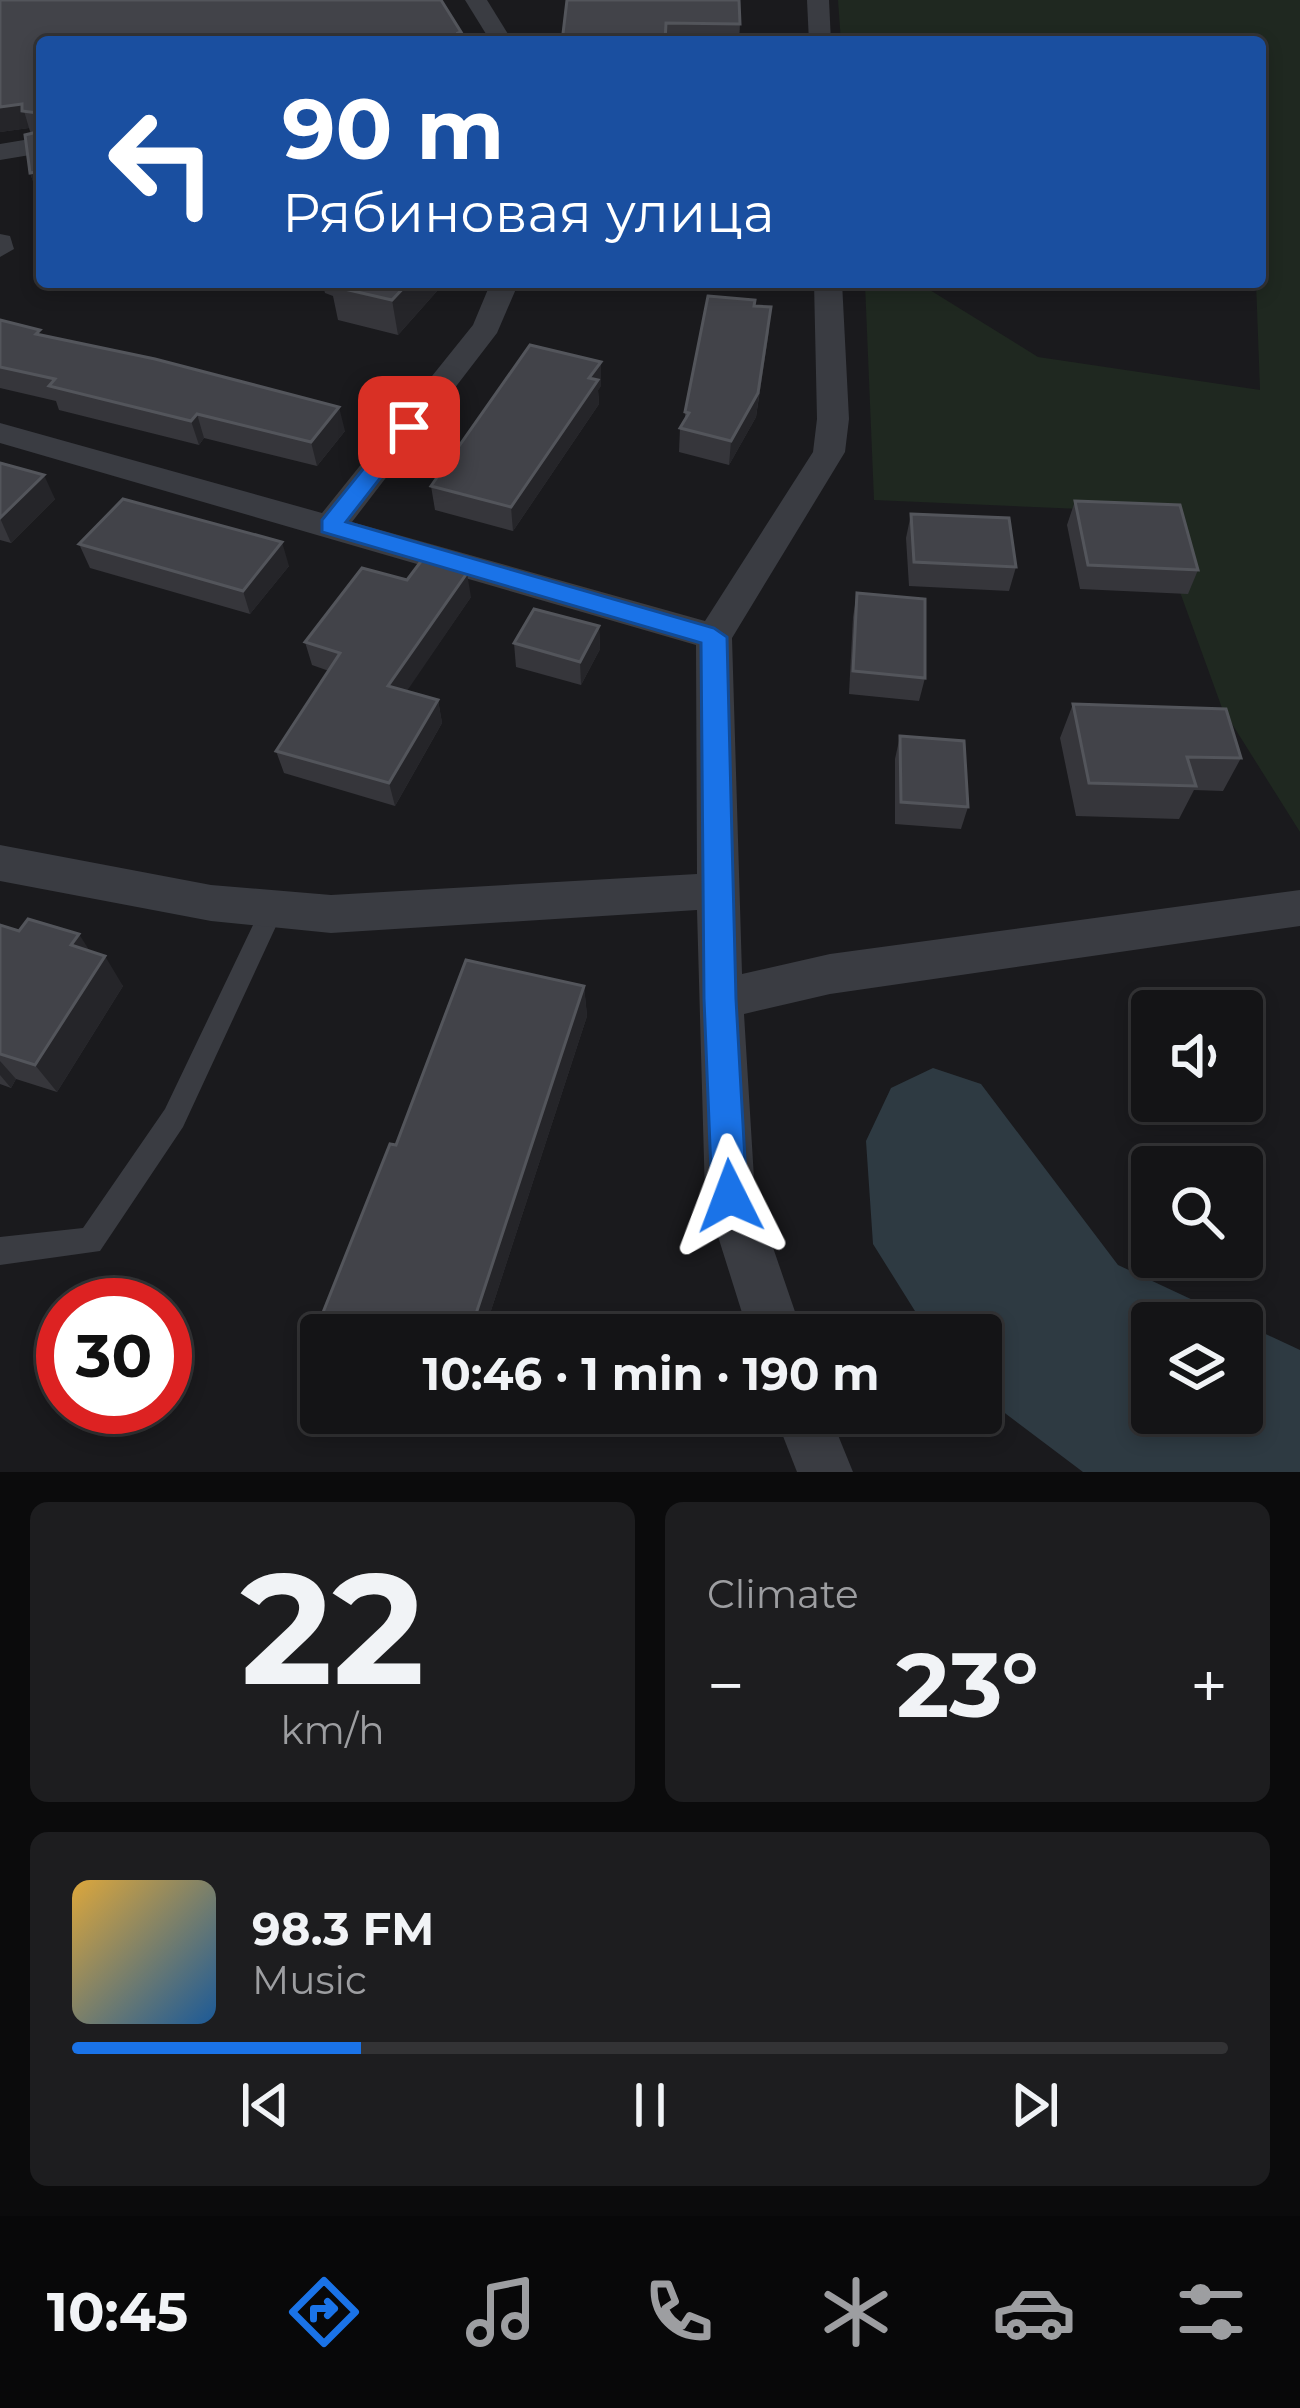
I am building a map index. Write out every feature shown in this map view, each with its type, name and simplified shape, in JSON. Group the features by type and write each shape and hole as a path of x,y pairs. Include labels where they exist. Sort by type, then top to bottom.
{"street":[{"path":"476,0 498,36"},
{"path":"818,0 820,36"},
{"path":"0,152 36,146"},
{"path":"330,526 487,328 504,288"},
{"path":"769,1314 730,1196 720,999 714,637 829,452 833,419 828,288"},
{"path":"0,433 714,637"},
{"path":"0,862 211,903 331,914 719,891"},
{"path":"720,999 830,974 1300,908"},
{"path":"810,1434 825,1472"}],"lane":[{"path":"0,1251 90,1241 174,1118 272,909"}],"shaded area":[{"path":"838,0 1300,0 1300,832 1222,708 1151,512 874,500 865,288 927,288 1038,357 1260,390 1256,288 1266,288 1266,36 841,36"},
{"path":"933,1068 981,1084 1118,1265 1131,1271 1131,1278 1146,1278 1197,1302 1131,1302 1131,1434 1263,1434 1263,1333 1300,1350 1300,1472 1083,1472 1002,1411 1002,1314 917,1314 873,1244 866,1141 891,1088"}],"building":[{"path":"0,0 441,0 461,32 460,36 36,36 36,113 22,111 22,104 0,107"},
{"path":"567,0 739,0 740,24 666,23 665,36 563,36"},
{"path":"36,132 36,172 30,173 25,135"},
{"path":"340,288 403,288 392,300"},
{"path":"708,296 755,300 754,306 771,307 758,393 731,441 680,428 689,413 685,412"},
{"path":"0,320 40,330 36,334 339,407 311,442 197,414 191,421 49,386 55,379 0,367"},
{"path":"530,345 601,362 589,378 598,380 511,507 431,486"},
{"path":"0,463 44,475 0,518"},
{"path":"123,499 282,542 243,591 79,544"},
{"path":"1075,501 1180,505 1198,570 1088,565"},
{"path":"911,514 1009,518 1016,567 914,562"},
{"path":"422,560 467,573 388,686 438,700 389,783 276,751 340,653 305,642 362,568 407,580"},
{"path":"857,593 925,599 925,678 853,671"},
{"path":"534,609 599,626 580,662 514,643"},
{"path":"1073,704 1226,709 1241,758 1187,757 1196,786 1089,783"},
{"path":"900,736 964,741 968,807 901,802"},
{"path":"28,919 79,934 71,945 105,956 35,1065 0,1054 0,925 19,931"},
{"path":"466,960 584,986 476,1314 322,1314 390,1144 396,1145"}],"route":[{"path":"409,427 330,526 714,637 720,999 730,1196"}]}
